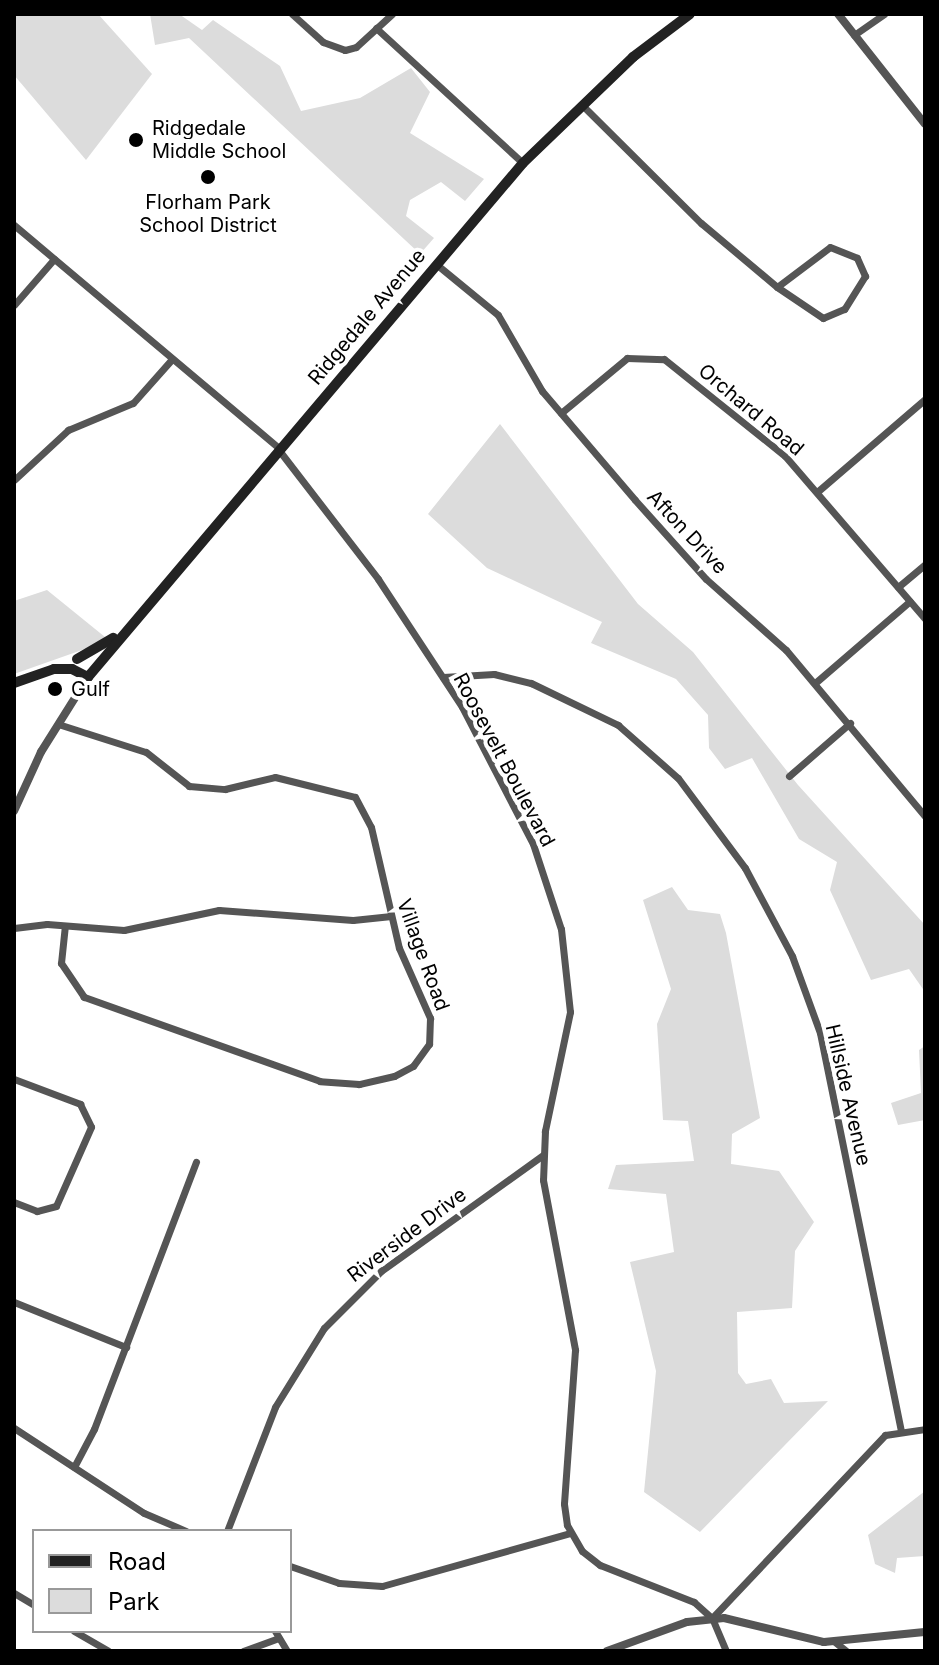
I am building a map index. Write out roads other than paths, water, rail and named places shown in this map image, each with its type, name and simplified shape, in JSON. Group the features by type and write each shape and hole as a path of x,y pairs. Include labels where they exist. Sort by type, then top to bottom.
{"main road":[{"name":"Ridgedale Avenue","path":"88,677 523,163 633,57 690,14"},
{"path":"14,683 77,659 122,635"},
{"path":"77,659 96,668"},
{"path":"54,669 72,669 88,677"}],"street":[{"path":"292,14 323,42 345,50 392,14"},
{"path":"838,14 925,124"},
{"path":"854,35 884,14"},
{"path":"376,28 523,163"},
{"path":"582,105 701,223 777,287 811,314 829,317 857,295 864,270 848,252 830,247 777,287"},
{"name":"Roosevelt Boulevard","path":"14,225 279,448 342,529 443,677 524,826 561,929 570,1012 543,1155 548,1231 575,1350 564,1504 570,1533"},
{"path":"14,305 54,259"},
{"name":"Afton Drive","path":"436,264 498,315 536,383 561,413 684,557 815,683 925,816"},
{"name":"Orchard Road","path":"561,413 619,363 654,356 672,364 777,449 925,619"},
{"path":"14,480 68,430 133,403 172,359"},
{"path":"817,492 925,399"},
{"path":"898,587 925,564"},
{"path":"815,683 910,601"},
{"name":"Hillside Avenue","path":"443,677 475,673 512,677 597,711 635,738 678,778 745,868 792,956 827,1057 901,1430"},
{"path":"14,811 58,724 88,677"},
{"path":"789,776 850,723"},
{"name":"Village Road","path":"58,724 146,752 189,786 225,789 275,777 348,792 366,811 389,916 430,1018 429,1044 404,1072 345,1085 320,1081 84,997 61,963 65,926"},
{"path":"14,928 65,926 124,930 219,910 353,920 389,916"},
{"path":"14,1079 80,1104 91,1127 56,1206 37,1211 14,1202"},
{"name":"Riverside Drive","path":"228,1529 275,1407 324,1328 381,1271 543,1155"},
{"path":"74,1467 126,1347 196,1162"},
{"path":"14,1302 126,1347"},
{"path":"14,1428 144,1513 181,1529"},
{"path":"712,1618 885,1435 901,1430 925,1429"},
{"path":"292,1567 339,1583 382,1586 570,1533 600,1565 694,1602 712,1618 726,1651"},
{"path":"14,1593 32,1604"},
{"path":"607,1651 665,1628 712,1618 835,1642 925,1632"},
{"path":"77,1633 108,1651"},
{"path":"243,1651 277,1635 287,1651"},
{"path":"835,1642 846,1651"}],"place":[{"name":"Ridgedale Middle School","path":"136,140"},
{"name":"Florham Park School District","path":"208,177"},
{"name":"Gulf","path":"55,689"}]}
